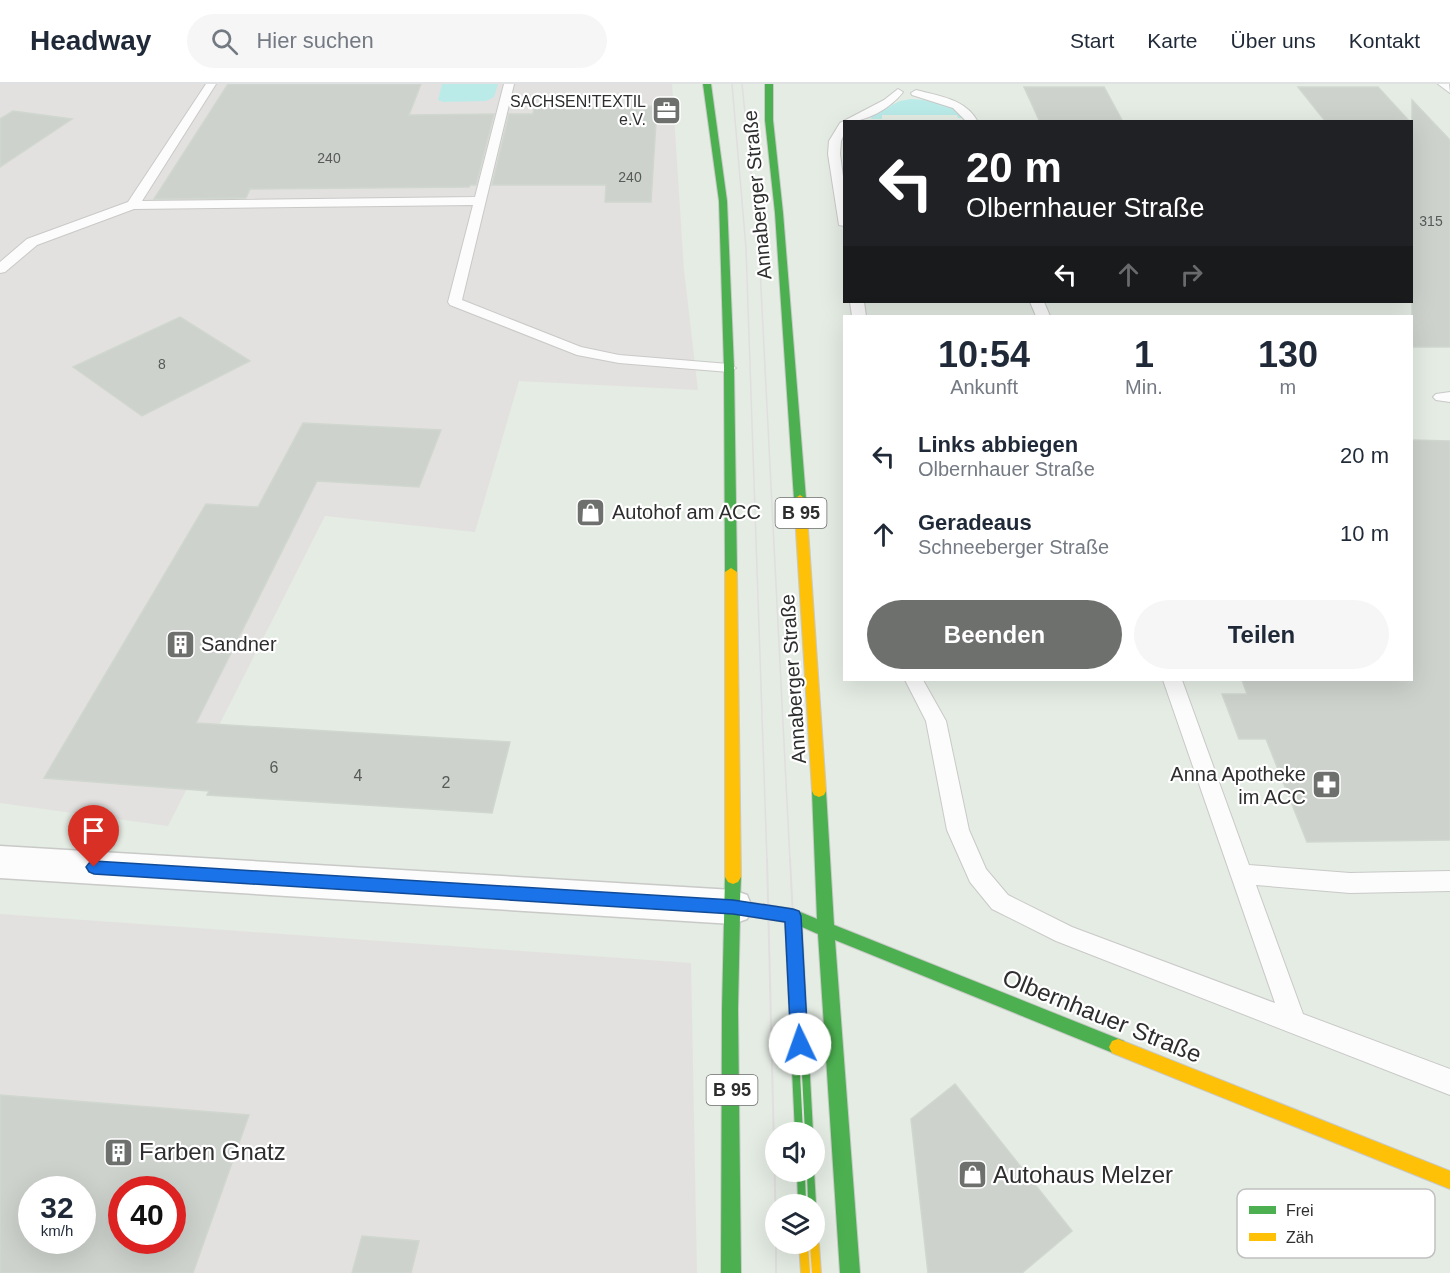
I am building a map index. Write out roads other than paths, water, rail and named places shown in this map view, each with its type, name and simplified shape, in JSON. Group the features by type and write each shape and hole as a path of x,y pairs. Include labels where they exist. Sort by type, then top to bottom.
{"main road":[{"name":"Annaberger Straße","path":"708,84 723,201 729,368 733,907 730,1009 731,1273"},
{"name":"Annaberger Straße","path":"769,84 769,120 779,213 816,724 826,929 850,1273"},
{"name":"Olbernhauer Straße","path":"733,907 793,916 1450,1180"},
{"path":"793,916 803,1122"},
{"path":"810,1254 811,1273"}],"street":[{"path":"0,862 733,907"}],"lane":[{"path":"133,205 211,84"},
{"path":"509,84 455,302 577,351 619,359 729,368"},
{"path":"1443,84 1450,90"},
{"path":"853,120 888,102 895,87 914,86 963,109 971,115 972,120"},
{"path":"843,127 835,141 834,154 843,215"},
{"path":"0,270 32,242 133,205 480,201"},
{"path":"915,681 936,721 958,830 978,875 1000,902 1064,934 1450,1082"},
{"path":"1172,681 1294,1022"},
{"path":"1241,874 1350,883 1450,881"}],"tram line":[{"path":"732,84 746,248 767,861"},
{"path":"742,84 759,249 790,861"},
{"path":"767,859 775,1194"},
{"path":"790,859 803,1122"},
{"path":"806,1182 807,1194"},
{"path":"776,1254 776,1273"},
{"path":"810,1254 811,1273"}],"place":[{"name":"SACHSEN!TEXTIL e.V.","path":"667,110"},
{"name":"Autohof am ACC","path":"591,512"},
{"name":"Sandner","path":"180,644"},
{"name":"Anna Apotheke im ACC","path":"1327,785"},
{"name":"Farben Gnatz","path":"118,1152"},
{"name":"Autohaus Melzer","path":"972,1175"}]}
